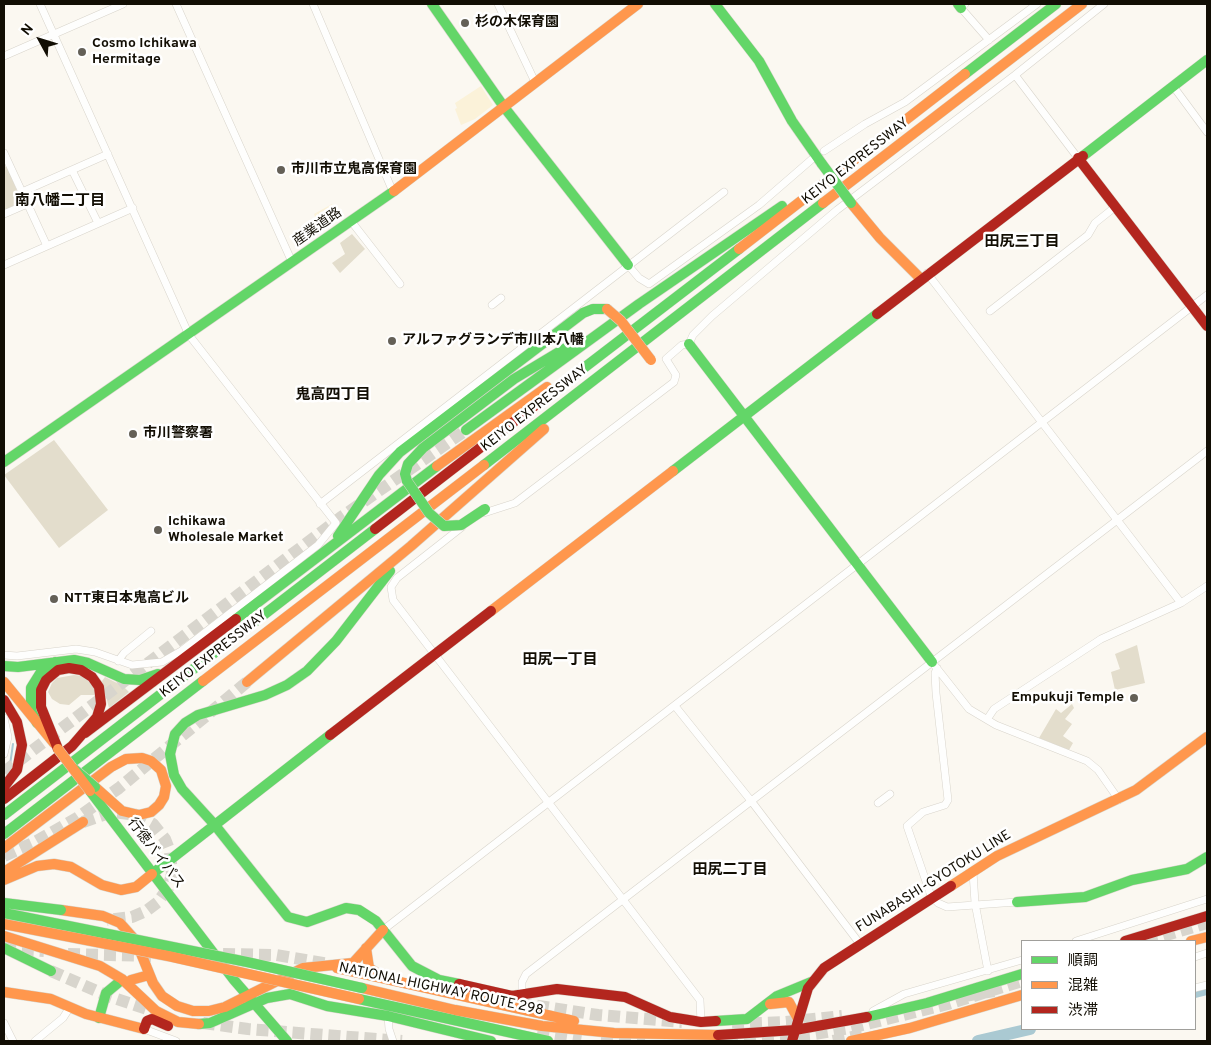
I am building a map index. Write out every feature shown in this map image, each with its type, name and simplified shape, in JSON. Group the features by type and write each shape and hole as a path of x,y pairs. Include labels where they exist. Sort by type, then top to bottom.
{"main road":[{"path":"432,4 504,107 628,265"},
{"name":"産業道路","path":"4,462 393,192 638,4"},
{"path":"715,4 759,61 792,121 822,164 880,238 924,276"},
{"name":"KEIYO EXPRESSWAY","path":"4,815 1056,4"},
{"name":"KEIYO EXPRESSWAY","path":"4,834 1082,4"},
{"path":"4,880 37,866 54,864 71,867 102,885 121,890 136,887 214,824 1207,60"},
{"path":"466,430 640,304 878,141"},
{"path":"1078,158 1207,326"},
{"path":"485,509 461,524 453,526 442,525 428,512 407,481 406,469 415,456 506,385 532,367 640,304"},
{"path":"326,549 352,518 376,479 400,452 583,313 593,308 607,309 621,321 651,360"},
{"path":"4,799 72,746 85,733 326,549 517,407 646,321"},
{"path":"689,344 934,665"},
{"path":"247,682 410,546 632,351"},
{"path":"410,546 372,592 332,646 307,670 287,684 265,695 198,715 185,723 176,734 170,754 174,776 182,789 214,824 288,917 307,922 346,908 367,914 383,930 412,966 430,977 500,994 522,996 557,988 631,998 670,1017 701,1022 746,1019 769,1004 777,996 811,982"},
{"path":"4,666 18,667 60,660 82,661 116,677 140,680 160,673 186,657"},
{"path":"37,723 30,702 34,683 45,668 60,660"},
{"path":"58,748 41,707 40,695 46,680 58,670 69,668 81,670 92,677 99,687 101,698 99,711 85,733"},
{"path":"4,682 74,769 92,789 122,811 139,815 151,812 159,805 164,796 166,786 161,770 151,761 142,758 126,760 112,767 4,848"},
{"path":"4,700 17,722 22,745 17,770 4,787"},
{"name":"FUNABASHI-GYOTOKU LINE","path":"792,1041 811,982 824,968 1008,850 1119,800 1151,781 1207,737"},
{"name":"行徳バイパス","path":"92,789 152,874 251,1000 287,1041"},
{"path":"4,872 83,822"},
{"path":"1017,902 1085,897 1132,880 1187,869 1207,857"},
{"path":"4,903 103,916 120,923 136,941 149,975 162,996 177,1006 193,1011 209,1011 251,1000 290,994 338,1008 388,1016 491,1041"},
{"name":"NATIONAL HIGHWAY ROUTE 298","path":"4,913 238,960 496,1018 542,1026 614,1033 684,1036 795,1030 850,1021 926,1003 1021,974"},
{"path":"1128,940 1207,916"},
{"name":"NATIONAL HIGHWAY ROUTE 298","path":"4,924 168,956 548,1041"},
{"path":"4,992 33,995 70,1006 99,1018 144,1029 147,1021 152,1019 183,1031 204,1032 220,1025 251,1000 296,970 318,965 349,964 383,930"},
{"path":"4,936 93,963 112,972 156,1011 178,1022 202,1024 235,1014"},
{"path":"4,948 51,972"},
{"path":"338,1008 351,1002 366,948"},
{"path":"366,948 369,968 389,981"},
{"path":"318,965 545,1016 684,1036"},
{"path":"131,980 149,975"},
{"path":"99,1018 106,993 118,984"},
{"path":"851,1041 935,1022 1021,997"},
{"path":"769,1004 788,1002 798,1019"}],"street":[{"path":"4,655 16,656 76,649 95,652 118,661 141,665 168,658 311,550 336,523 188,335 133,208 40,4"},
{"path":"4,56 123,4"},
{"path":"176,4 292,262"},
{"path":"313,4 393,192"},
{"path":"498,4 536,82"},
{"path":"824,151 865,124 905,102 1037,4"},
{"path":"701,1022 700,1000 393,600 391,592 394,582 423,556 476,518 490,510 514,503 674,382 676,375 667,364 666,358 682,345 689,344 693,335 712,316 837,210 1015,75 1104,4"},
{"path":"961,5 990,40"},
{"path":"1015,75 1078,158"},
{"path":"1173,86 1207,132"},
{"path":"4,153 6,163 22,192 47,246"},
{"path":"22,192 108,154"},
{"path":"628,265 639,278 649,284 759,205 811,160"},
{"path":"72,170 98,223"},
{"path":"320,504 724,192"},
{"path":"4,214 27,204"},
{"path":"990,310 1088,235 1095,223 1116,207"},
{"path":"4,265 133,208"},
{"path":"351,221 400,284"},
{"path":"924,276 1181,603"},
{"path":"383,930 1207,295"},
{"path":"492,304 501,298"},
{"path":"522,996 522,982 526,974 934,665 1207,451"},
{"path":"988,718 994,709 1101,639 1181,603 1207,586"},
{"path":"118,661 124,653 151,632"},
{"path":"934,665 968,709 988,718 996,725 1092,764 1119,800"},
{"path":"934,665 948,800 945,805 923,812 907,826 933,899 942,906 1017,902"},
{"path":"675,706 752,802 860,944"},
{"path":"4,718 8,736 4,754"},
{"path":"878,803 890,794"},
{"path":"973,872 975,903 988,971"},
{"path":"1079,940 1207,900"},
{"path":"850,1021 880,1008 904,994 1021,960"},
{"path":"35,1041 63,1018 70,1006"},
{"path":"388,1016 389,1029 393,1041"},
{"path":"4,1023 13,1041"},
{"path":"144,1029 176,1041"}],"shaded area":[{"path":"481,86 493,105 475,119 461,125 455,109 457,108 455,103"},
{"path":"4,166 7,167 21,200 20,203 4,210"},
{"path":"332,204 339,219 320,231 314,214"},
{"path":"352,234 365,249 340,273 332,263 345,254 340,243"},
{"path":"54,440 108,510 59,548 4,475"},
{"path":"1137,645 1145,683 1115,690 1111,672 1120,669 1115,654"},
{"path":"74,675 82,676 94,686 94,695 81,695 69,705 60,704 52,699 48,692 52,683 57,678"},
{"path":"105,677 123,686 129,692 109,708 102,681"},
{"path":"1072,704 1074,708 1065,719 1072,724 1063,736 1073,743 1069,750 1039,738 1056,709 1061,713"}],"waterway":[{"path":"10,765 13,744"},
{"path":"1196,992 1207,989"},
{"path":"978,1041 1026,1030"}],"tunnel":[{"path":"4,772 340,518 466,430"},
{"path":"4,856 35,842 77,818 119,788 247,682"},
{"path":"83,822 112,812 137,815 153,824 165,839 170,852 172,874 168,888 158,902 146,911 132,917 107,920"},
{"path":"1149,940 1207,923"},
{"path":"4,948 44,951"},
{"path":"68,954 151,956"},
{"path":"223,954 276,955 330,964"},
{"path":"51,971 108,996 159,1013"},
{"path":"726,1041 814,1034 850,1028 948,1004 1021,981"},
{"path":"965,996 994,991"},
{"path":"519,1003 598,1015 682,1022"},
{"path":"732,1024 786,1022 842,1016"},
{"path":"203,1023 248,1029 402,1041"},
{"path":"537,1034 581,1041"},
{"path":"833,1041 862,1035"},
{"path":"601,1038 645,1041"}],"traffic: fast":[{"path":"432,4 504,107 628,265"},
{"path":"715,4 759,61 792,121 822,164"},
{"path":"958,4 961,8"},
{"path":"965,74 1056,4"},
{"path":"1083,156 1207,60"},
{"path":"822,164 851,203"},
{"path":"4,462 394,191"},
{"path":"484,465 823,203"},
{"path":"466,430 639,304 782,206"},
{"path":"559,387 739,249"},
{"path":"338,536 379,475 400,452 583,313 593,309 607,309"},
{"path":"673,471 877,314"},
{"path":"407,481 405,474 408,464 423,448 514,379 579,340"},
{"path":"689,344 932,662"},
{"path":"236,619 437,466"},
{"path":"407,481 429,513 444,526 461,525 485,509"},
{"path":"4,815 375,529"},
{"path":"214,824 182,789 174,775 170,754 175,734 185,723 198,715 265,695 287,685 307,671 336,641 390,571"},
{"path":"4,666 18,667 74,660 88,663 124,679 140,680 158,674"},
{"path":"37,723 31,710 31,688 41,672 55,662"},
{"path":"4,834 203,681"},
{"path":"152,874 330,735"},
{"path":"74,769 95,787"},
{"path":"90,791 234,980 287,1041"},
{"path":"214,824 288,917 307,922 346,908 359,910 376,921 412,966 439,980 459,984"},
{"path":"1017,902 1085,897 1132,880 1187,869 1207,857"},
{"path":"4,903 61,910"},
{"path":"4,913 247,962 362,988"},
{"path":"4,948 51,971"},
{"path":"867,1017 927,1003 1021,974"},
{"path":"716,1021 747,1019 777,996 811,982"},
{"path":"99,1018 106,993 118,983"},
{"path":"199,1024 210,1023 267,998 290,994 327,1006 388,1016 491,1041"},
{"path":"359,999 548,1041"}],"traffic: slow":[{"path":"394,191 638,4"},
{"path":"823,203 1082,4"},
{"path":"739,249 965,74"},
{"path":"851,203 880,238 921,279"},
{"path":"607,309 621,321 651,360"},
{"path":"437,466 547,387"},
{"path":"247,682 411,546 544,429"},
{"path":"203,681 484,465"},
{"path":"491,611 673,471"},
{"path":"4,682 54,743"},
{"path":"951,886 997,856 1136,790 1207,737"},
{"path":"58,749 90,791"},
{"path":"4,848 111,767 126,759 142,758 151,761 161,770 166,786 164,797 159,805 151,812 139,815 122,811 95,787"},
{"path":"4,872 83,822"},
{"path":"4,880 37,866 54,864 71,867 102,885 121,890 136,887 152,874"},
{"path":"61,910 103,916 120,923 136,941 153,983 162,996 177,1006 193,1011 209,1011 225,1007 303,968 353,963 383,930"},
{"path":"4,924 168,956 359,999"},
{"path":"4,936 100,966 122,979 156,1011 178,1022 199,1024"},
{"path":"1195,940 1207,937"},
{"path":"366,948 369,968 383,977"},
{"path":"337,968 574,1021"},
{"path":"131,980 149,975"},
{"path":"362,988 455,1010 542,1026 614,1033 718,1035"},
{"path":"4,992 51,999 86,1014 144,1029"},
{"path":"851,1041 910,1028 1021,995"},
{"path":"770,1004 789,1002 798,1019"}],"traffic: jam":[{"path":"877,314 1083,156"},
{"path":"1078,158 1207,326"},
{"path":"375,529 559,387"},
{"path":"330,735 491,611"},
{"path":"85,733 236,619"},
{"path":"4,799 72,746 97,717 101,704 99,687 92,677 81,670 69,668 58,670 46,680 41,690 41,707 58,749"},
{"path":"4,700 17,722 22,745 17,770 4,787"},
{"path":"792,1041 808,988 824,968 951,886"},
{"path":"1128,940 1207,916"},
{"path":"459,984 512,996 557,989 625,997 670,1017 701,1022 716,1021"},
{"path":"718,1035 795,1030 867,1017"},
{"path":"144,1029 147,1021 152,1019 168,1026"}],"place":[{"name":"杉の木保育園","path":"465,23"},
{"name":"Cosmo Ichikawa Hermitage","path":"82,52"},
{"name":"市川市立鬼高保育園","path":"281,170"},
{"name":"アルファグランデ市川本八幡","path":"392,341"},
{"name":"市川警察署","path":"133,434"},
{"name":"Ichikawa Wholesale Market","path":"158,530"},
{"name":"NTT東日本鬼高ビル","path":"54,599"},
{"name":"Empukuji Temple","path":"1134,698"}],"district":[{"name":"南八幡二丁目","path":"60,202"},
{"name":"田尻三丁目","path":"1022,243"},
{"name":"鬼高四丁目","path":"333,396"},
{"name":"田尻一丁目","path":"560,661"},
{"name":"田尻二丁目","path":"730,871"}]}
